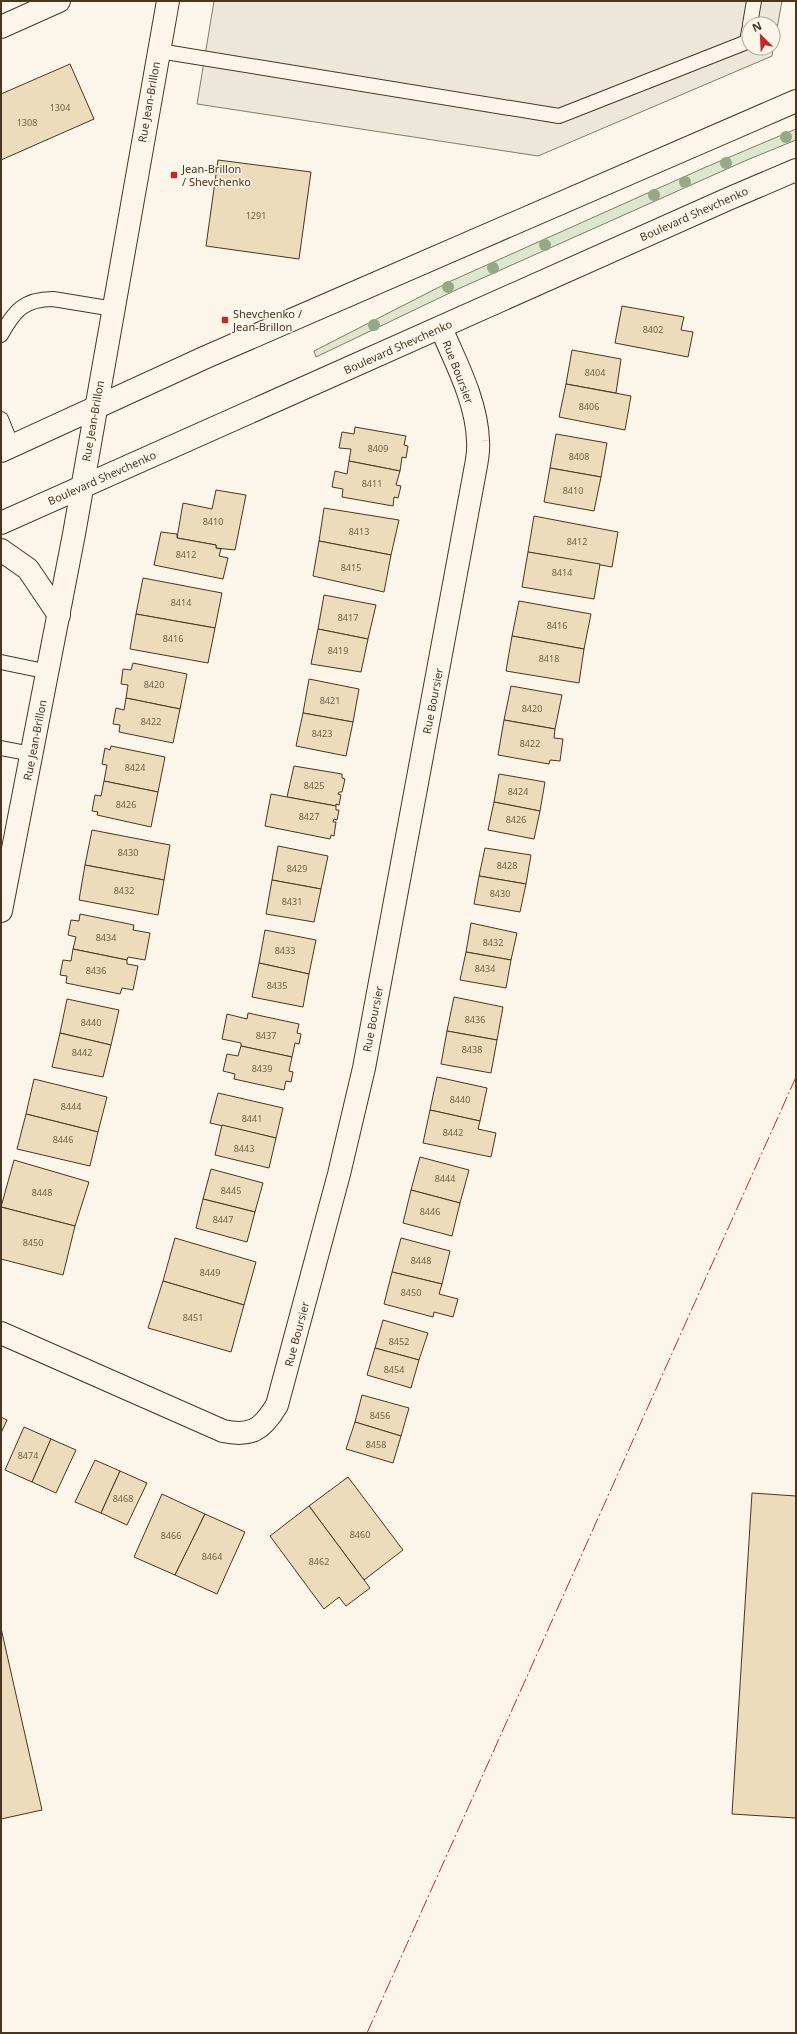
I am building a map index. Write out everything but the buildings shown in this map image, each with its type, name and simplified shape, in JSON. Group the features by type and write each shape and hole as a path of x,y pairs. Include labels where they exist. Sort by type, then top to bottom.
{"street":[{"path":"1,26 59,1"},
{"name":"Rue Jean-Brillon","path":"1,911 49,672 168,1"},
{"path":"7,449 220,351 796,102"},
{"name":"Boulevard Shevchenko","path":"1,523 796,170"},
{"name":"Rue Boursier","path":"1,1333 223,1431 239,1434 254,1431 268,1421 277,1406 339,1174 364,1068 473,485 478,441 474,415 463,379 441,328"},
{"path":"1,550 28,569 59,615"}],"lane":[{"path":"751,16 754,1"},
{"path":"159,51 559,116 741,44"},
{"path":"1,335 16,311 24,306 43,299 53,299 114,310"},
{"path":"1,419 7,449"},
{"path":"1,662 49,672"},
{"path":"1,748 32,754"}],"green space":[{"path":"796,129 796,140 747,160 458,289 316,357 314,351 451,281 706,167"}],"shaded area":[{"path":"214,1 782,1 779,16 741,16 741,56 772,56 538,156 197,104"}],"power":[{"path":"367,2033 796,1077"}],"place":[{"name":"Jean-Brillon / Shevchenko","path":"174,175"},
{"name":"Shevchenko / Jean-Brillon","path":"225,320"}]}
